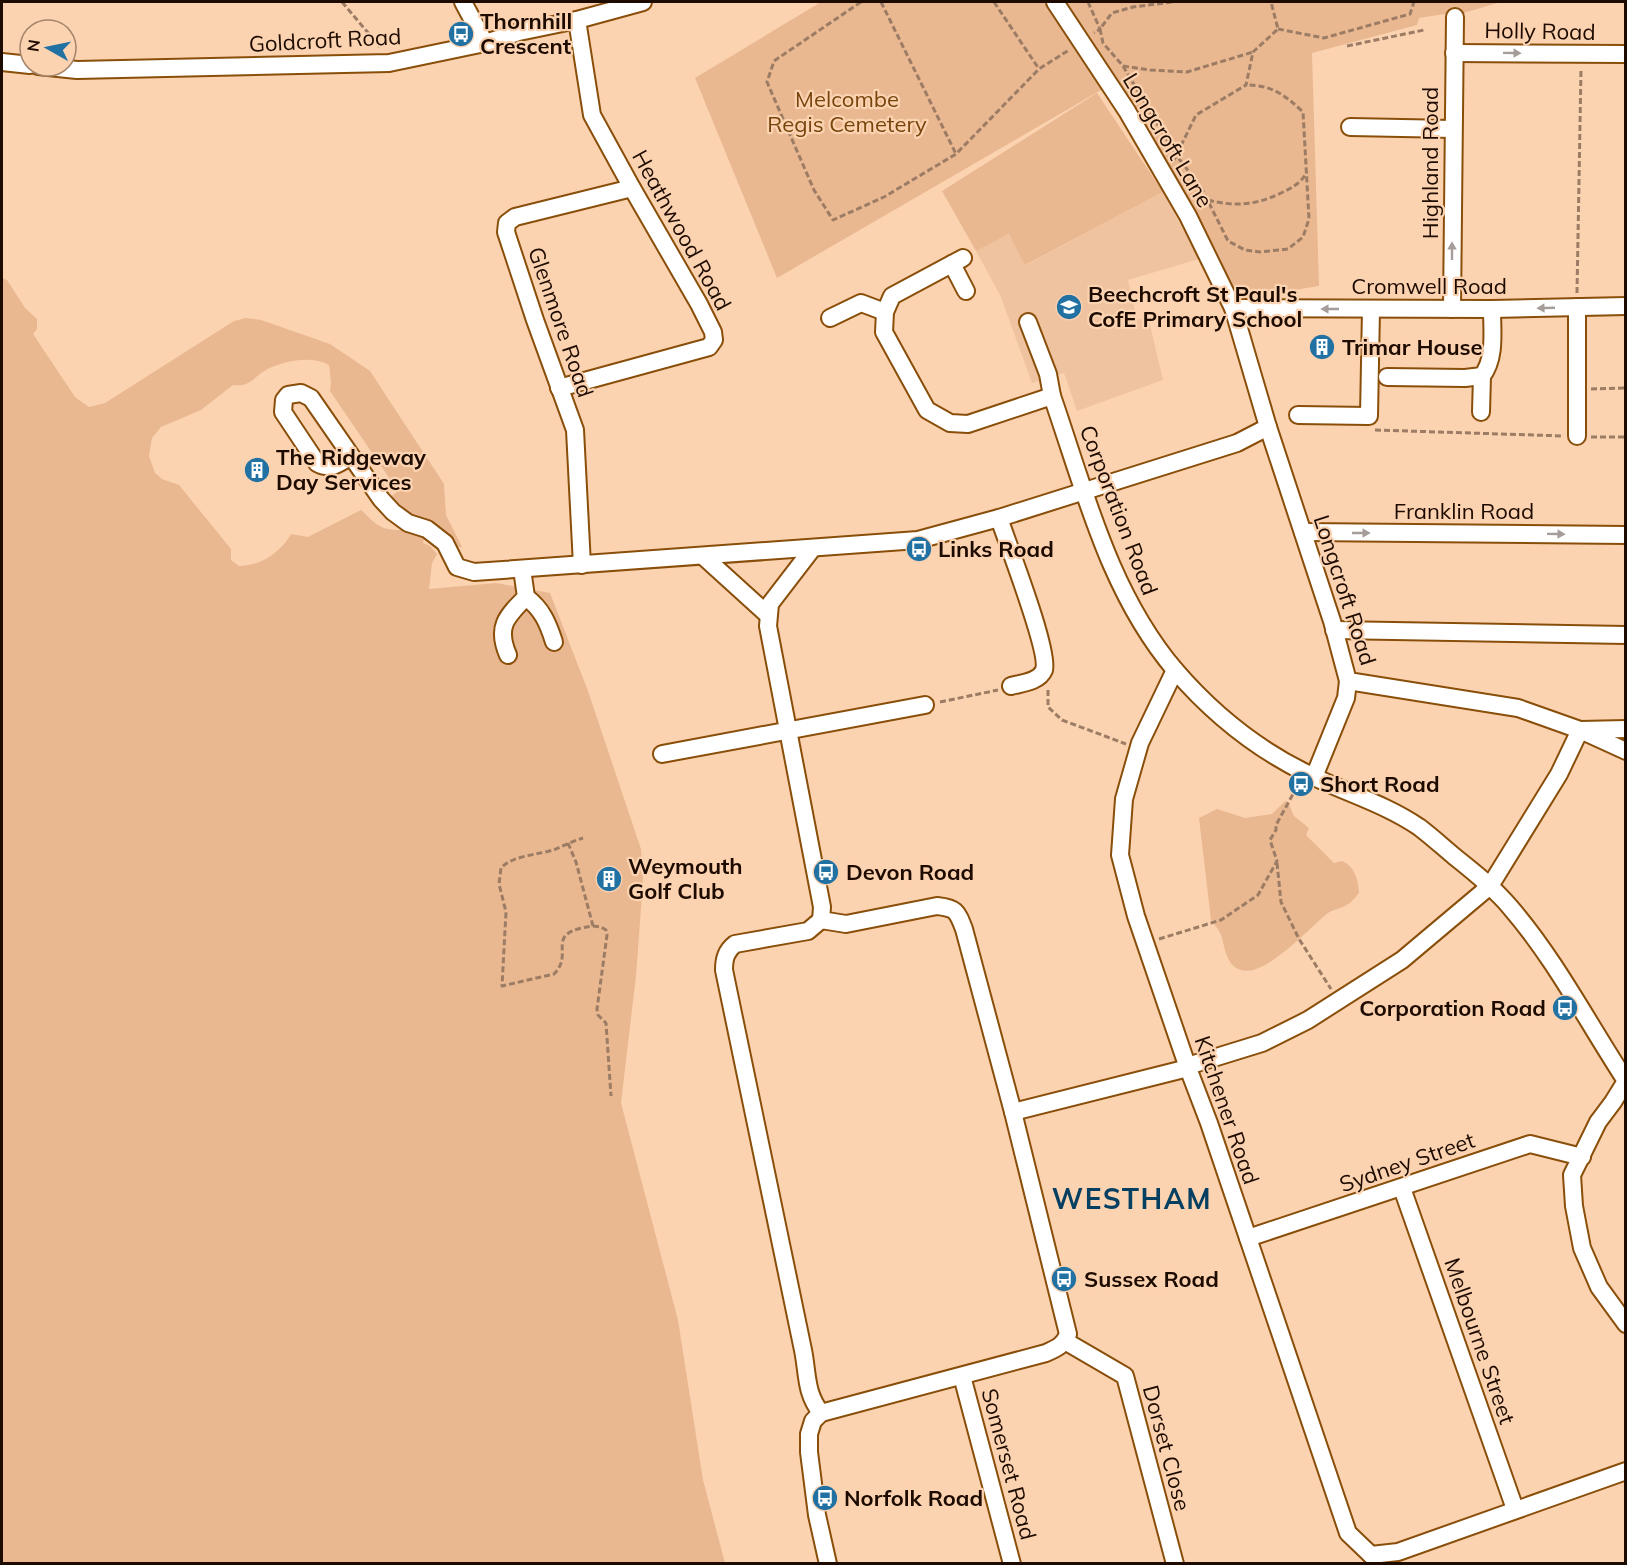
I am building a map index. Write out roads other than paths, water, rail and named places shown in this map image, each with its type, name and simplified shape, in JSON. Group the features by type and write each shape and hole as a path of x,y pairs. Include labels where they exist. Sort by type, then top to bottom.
{"street":[{"path":"463,2 485,43"},
{"name":"Goldcroft Road","path":"78,70 393,62 485,43 519,32 577,20 643,2"},
{"name":"Longcroft Lane","path":"1055,2 1127,111 1166,177 1188,216 1233,308"},
{"name":"Highland Road","path":"1452,309 1455,17"},
{"name":"Heathwood Road","path":"559,388 709,347 714,340 713,332 699,304 592,115 577,20"},
{"name":"Holly Road","path":"1454,52 1626,54"},
{"path":"2,62 18,64"},
{"path":"1350,127 1453,129"},
{"name":"Glenmore Road","path":"582,565 575,430 506,232 507,224 515,217 632,188"},
{"path":"966,291 958,261 892,296 885,312 884,332 927,410 950,423 968,424 1052,396"},
{"path":"830,318 861,303 885,312"},
{"name":"Cromwell Road","path":"1233,308 1492,309 1626,306"},
{"path":"1577,307 1577,436"},
{"name":"Longcroft Road","path":"1233,308 1348,681 1518,708 1580,730 1626,751"},
{"path":"1298,415 1369,416 1371,309"},
{"path":"1481,412 1482,376 1488,368 1491,357 1492,309"},
{"name":"Corporation Road","path":"1028,322 1048,374 1052,396 1119,585 1142,627 1175,670 1233,728 1256,744 1309,775 1370,799 1418,826 1490,885 1548,957 1626,1081"},
{"path":"1387,377 1465,378 1482,376"},
{"path":"351,456 332,467 317,463 283,412 284,400 288,395 301,393 311,398 381,499 393,512 408,523 427,529 445,543 457,567 474,572 918,540 999,518 1237,443 1268,427"},
{"path":"999,518 1045,657 1044,671 1038,677 1011,686"},
{"name":"Franklin Road","path":"1303,532 1626,535"},
{"path":"813,548 774,597 770,604 768,626 790,730 822,907 821,920 808,931 735,944 729,948 724,959 724,970 805,1358 809,1394 821,1413"},
{"path":"704,556 768,615"},
{"path":"522,569 526,597 544,616 554,642"},
{"path":"508,656 502,639 502,630 510,613 526,597"},
{"path":"1334,630 1626,635"},
{"name":"Kitchener Road","path":"1175,670 1138,749 1124,799 1120,855 1145,944 1209,1123 1348,1533 1371,1559"},
{"path":"1309,775 1346,698 1348,681"},
{"path":"662,754 925,705"},
{"path":"1013,1112 1188,1068 1194,1064 1262,1043 1308,1020 1402,960 1490,885 1559,774 1580,730 1626,729"},
{"path":"821,920 846,924 937,906 949,907 958,913 1013,1112 1068,1327 1065,1341 1058,1348 1046,1353 821,1413 813,1421 809,1434 809,1452 817,1515 828,1563"},
{"path":"1626,1081 1598,1122 1572,1175 1574,1206 1582,1248 1599,1287 1626,1324"},
{"name":"Sydney Street","path":"1248,1238 1530,1144 1581,1157"},
{"name":"Melbourne Street","path":"1402,1188 1515,1509"},
{"name":"Dorset Close","path":"1065,1341 1125,1376 1175,1563"},
{"name":"Somerset Road","path":"962,1376 1012,1563"},
{"path":"1371,1559 1398,1552 1626,1471"}],"place":[{"name":"Thornhill Crescent","path":"461,34"},
{"name":"Beechcroft St Paul's CofE Primary School","path":"1069,307"},
{"name":"Trimar House","path":"1322,347"},
{"name":"The Ridgeway Day Services","path":"257,470"},
{"name":"Links Road","path":"919,549"},
{"name":"Short Road","path":"1301,784"},
{"name":"Devon Road","path":"826,872"},
{"name":"Weymouth Golf Club","path":"609,879"},
{"name":"Corporation Road","path":"1565,1008"},
{"name":"Sussex Road","path":"1064,1279"},
{"name":"Norfolk Road","path":"825,1498"}],"district":[{"name":"WESTHAM","path":"1132,1199"}],"park label":[{"name":"Melcombe Regis Cemetery","path":"847,112"}]}
